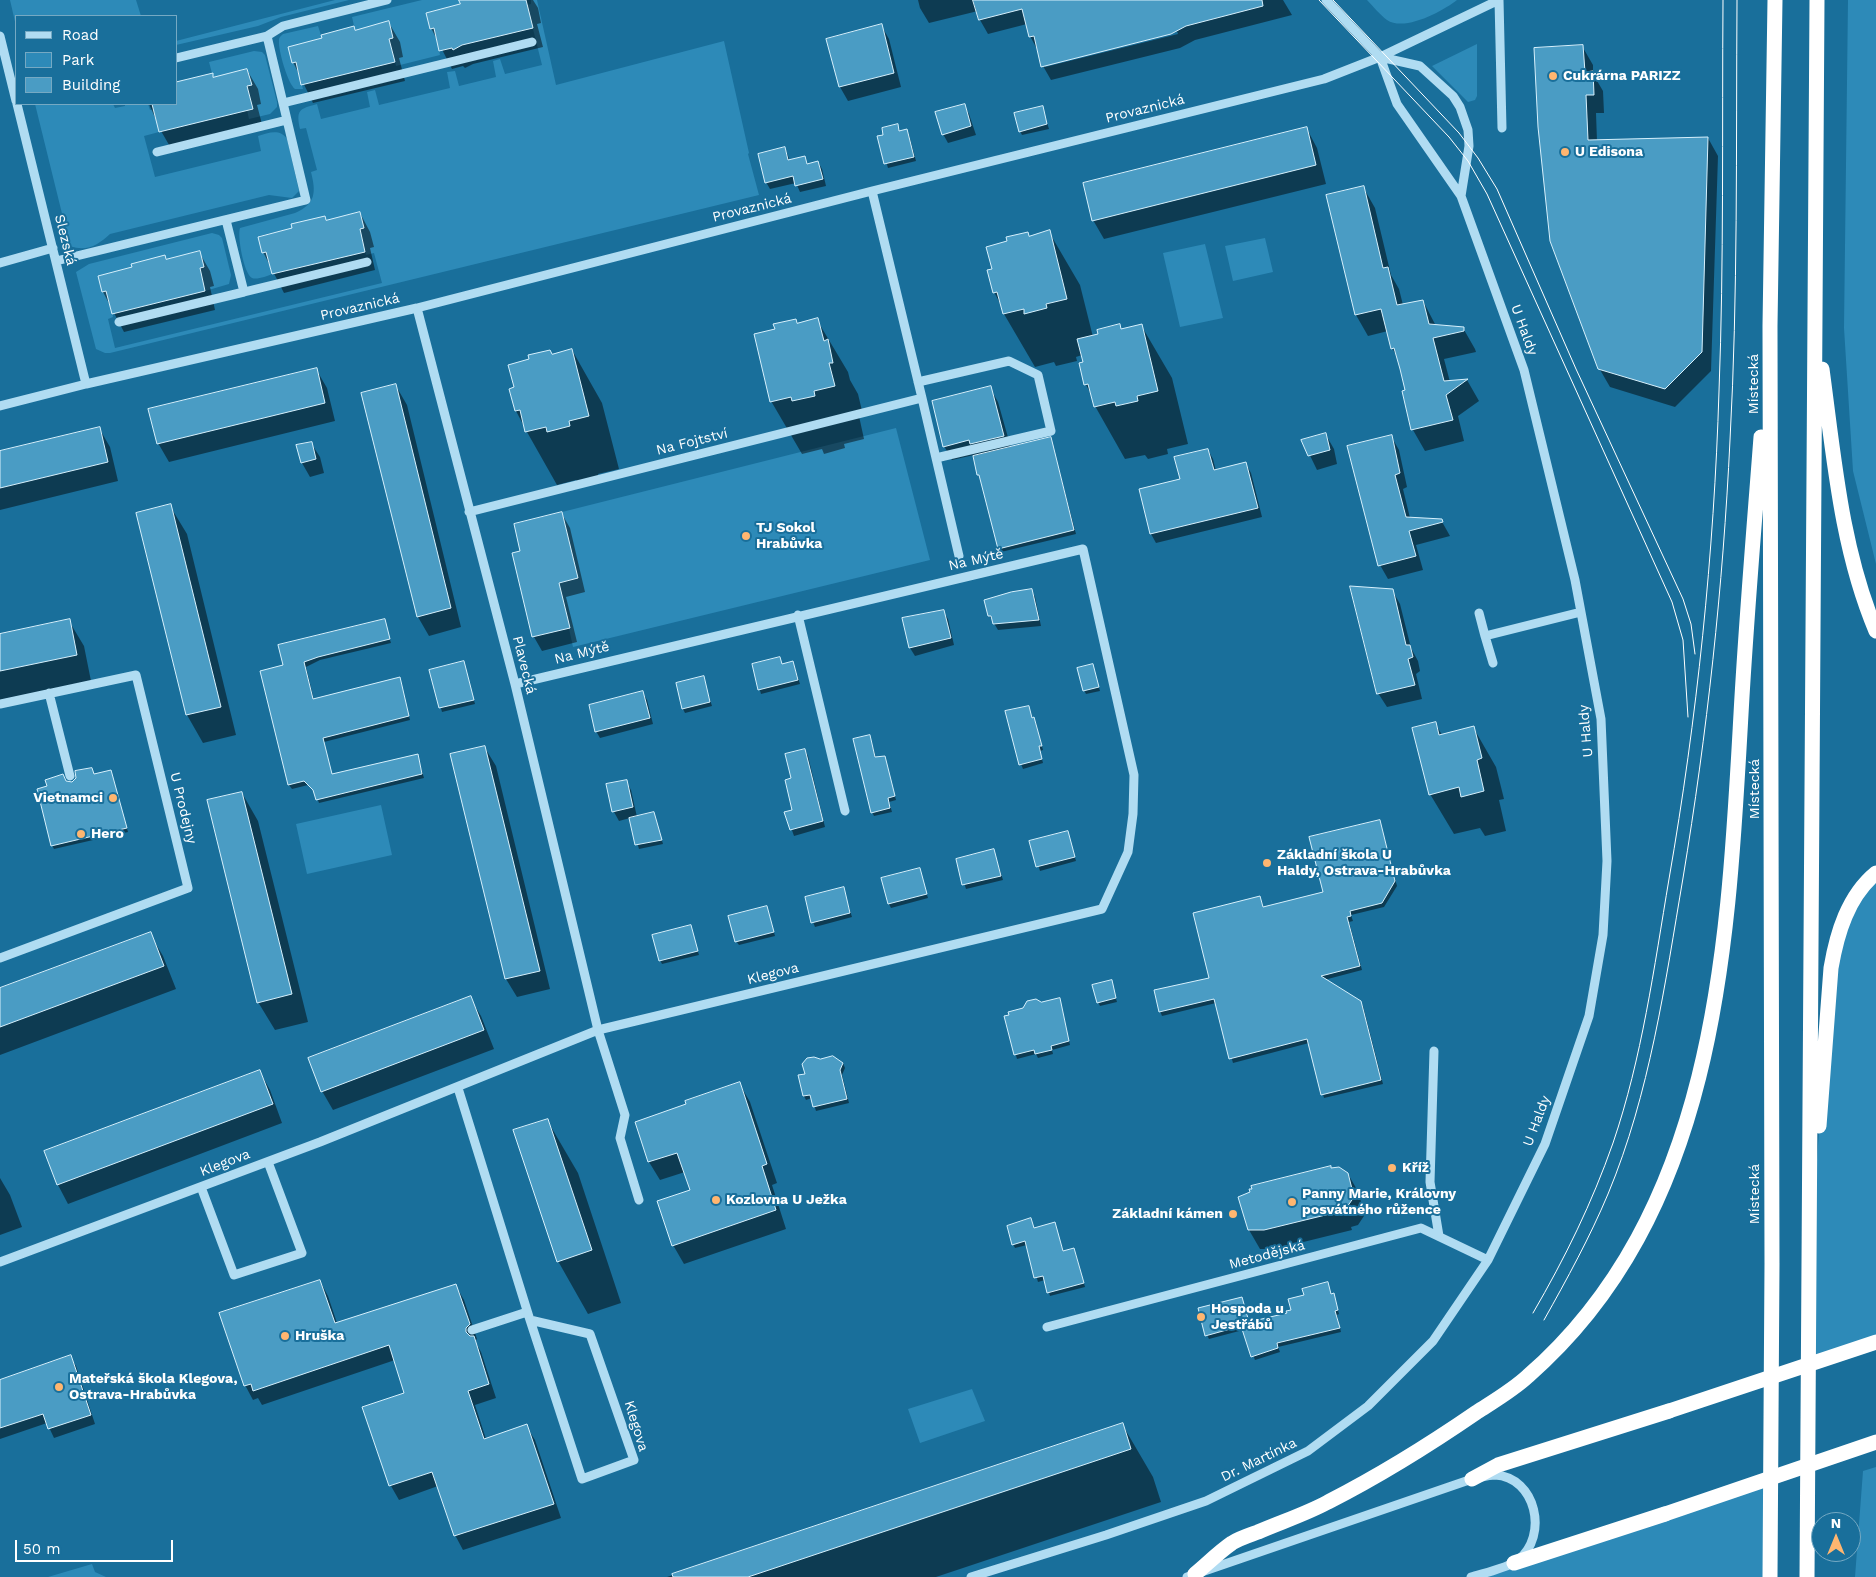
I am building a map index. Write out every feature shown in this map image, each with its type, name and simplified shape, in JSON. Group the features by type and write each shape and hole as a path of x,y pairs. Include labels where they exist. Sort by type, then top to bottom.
{"highway":[{"name":"Místecká","path":"1770,1577 1772,1213 1770,326 1775,0"},
{"path":"1808,1577 1817,0"},
{"path":"1814,317 1846,537 1858,586 1876,631"},
{"path":"1191,1576 1234,1542 1326,1503 1446,1434 1525,1379 1559,1347 1587,1314 1615,1276 1638,1237 1663,1185 1700,1080 1720,978 1737,790 1746,638 1770,326"},
{"path":"1810,1269 1830,968 1835,945 1848,908 1860,890 1876,872"},
{"path":"1472,1479 1498,1465 1669,1411 1876,1342"},
{"path":"1514,1563 1876,1442"}],"street":[{"path":"178,58 267,36 283,26 387,0"},
{"path":"1326,0 1380,56"},
{"path":"1500,0 1502,128"},
{"name":"Provaznická","path":"0,406 86,384 417,308 872,191 1324,79 1380,56 1500,0"},
{"name":"Slezská","path":"0,36 15,95"},
{"path":"56,261 306,200 267,36"},
{"path":"283,103 532,42"},
{"name":"U Haldy","path":"1380,56 1420,66 1453,96 1460,107 1468,130 1469,146 1461,196"},
{"name":"U Haldy","path":"1380,56 1397,104 1461,196 1524,370 1575,580 1601,720 1607,861 1603,934 1589,1016 1545,1144 1488,1260"},
{"name":"Slezská","path":"17,105 86,384"},
{"path":"157,152 287,120"},
{"path":"872,191 959,556"},
{"path":"226,220 244,292"},
{"path":"0,263 53,248"},
{"path":"119,322 367,262"},
{"name":"Plavecká","path":"417,308 515,684 598,1030 625,1115 620,1138 639,1200"},
{"path":"918,382 1009,360 1038,374 1051,430 936,458"},
{"name":"Na Fojtství","path":"469,512 922,398"},
{"name":"Na Mýtě","path":"515,684 1083,549 1134,775 1133,814 1128,852 1102,909"},
{"path":"1486,636 1581,612"},
{"path":"1479,613 1493,663"},
{"path":"798,616 845,810"},
{"name":"U Prodejny","path":"0,704 136,675 188,888 0,958"},
{"path":"49,693 70,776"},
{"name":"Klegova","path":"0,1262 268,1162 458,1088 598,1030 1102,909"},
{"path":"1434,1051 1430,1182 1438,1236"},
{"name":"Klegova","path":"458,1088 528,1316 582,1480 634,1460 590,1334 528,1316"},
{"path":"201,1187 234,1275 302,1253 268,1162"},
{"name":"Metodějská","path":"1047,1328 1421,1228 1488,1260"},
{"name":"Dr. Martínka","path":"971,1577 1106,1535 1206,1501 1308,1452 1368,1406 1433,1341 1488,1260"},
{"path":"472,1330 528,1316"},
{"path":"1191,1576 1472,1479 1495,1475 1507,1478 1518,1485 1530,1498 1536,1516 1535,1534 1527,1550 1514,1563 1471,1577"}],"green space":[{"path":"10,0 136,0 141,15 15,15 15,22"},
{"path":"335,0 349,0 281,17 258,26 178,45 178,40"},
{"path":"422,0 459,0 460,4 426,13 430,29 434,28 440,55 396,66 389,39 393,38 389,22 355,30 352,17"},
{"path":"531,0 537,0 556,85 724,41 748,154 759,195 110,353 96,349 76,272 89,264 212,233 222,238 231,275 229,284 205,291 200,268 199,251 166,259 164,256 131,264 132,267 98,276 102,292 106,291 113,317 108,319 115,348 382,283 374,253 366,255 365,252 360,229 364,227 360,212 259,236 262,252 266,252 272,274 262,278 252,278 246,270 240,246 240,228 295,213 307,206 313,197 314,186 311,172 317,170 306,128 300,129 298,118 300,111 317,104 321,119 370,107 367,92 375,90 379,105 450,88 447,72 455,71 459,86 496,77 493,61 500,59 505,74 542,65 527,5 531,4"},
{"path":"1367,0 1457,0 1424,19 1395,23 1387,20"},
{"path":"1848,0 1876,0 1876,564 1853,471 1844,328"},
{"path":"318,26 322,38 288,47 292,63 296,62 303,89 295,89 289,81 284,66 279,38 283,34"},
{"path":"1477,44 1477,96 1475,100 1468,102 1432,66"},
{"path":"254,51 262,52 265,55 277,107 270,114 249,119 247,110 253,109 247,86 251,85 247,69 213,77 209,62"},
{"path":"35,105 114,105 115,108 125,105 148,105 150,110 154,109 159,132 144,136 155,177 261,151 258,136 277,132 287,139 299,191 292,198 269,195 110,234 97,244 87,248 70,246"},
{"path":"1265,238 1273,272 1233,281 1225,246"},
{"path":"1205,244 1223,318 1180,327 1163,253"},
{"name":"TJ Sokol Hrabůvka","path":"896,428 930,560 573,647 559,583 578,577 562,512"},
{"path":"381,805 392,855 307,874 296,824"},
{"path":"1876,873 1876,1341 1809,1362 1809,1269 1831,968 1835,945"},
{"path":"972,1389 985,1421 920,1443 908,1409"},
{"path":"1876,1467 1876,1577 1855,1577 1856,1562 1861,1562 1860,1512 1863,1471"},
{"path":"1768,1479 1768,1577 1473,1577"},
{"path":"92,1564 95,1572 106,1577 48,1577"}],"building":[{"path":"459,0 526,0 533,28 462,45 453,50 452,48 439,51 434,28 430,29 426,13 460,4"},
{"path":"973,0 1262,0 1263,6 1186,26 1171,34 1041,67 1034,36 1029,37 1022,9 979,20"},
{"path":"389,21 393,38 389,39 395,62 301,85 296,62 292,63 288,47 322,38 321,35 354,26 355,30"},
{"path":"882,24 894,73 839,87 826,39"},
{"path":"1583,45 1585,72 1593,71 1594,95 1586,95 1588,140 1708,137 1702,352 1665,389 1598,369 1550,241 1538,127 1534,48"},
{"path":"247,69 252,85 247,86 253,109 159,132 152,105 178,105 178,82 213,73 213,77"},
{"path":"965,104 971,126 942,135 935,112"},
{"path":"1043,106 1047,124 1019,132 1014,113"},
{"path":"898,124 899,131 907,129 914,157 884,164 877,136 883,135 882,128"},
{"path":"1307,127 1316,165 1092,221 1083,183"},
{"path":"785,147 788,160 805,156 807,164 818,161 823,179 795,186 793,176 765,183 758,154"},
{"path":"1364,186 1383,268 1388,267 1397,305 1423,300 1429,324 1464,327 1464,331 1433,338 1444,381 1468,379 1446,395 1453,420 1411,430 1402,391 1405,390 1400,369 1394,348 1391,349 1381,309 1355,315 1326,195"},
{"path":"360,212 364,228 360,229 365,252 272,274 266,252 262,253 258,237 292,228 291,224 325,216 326,220"},
{"path":"1050,230 1067,299 1046,304 1047,308 1024,314 1024,309 1003,314 997,292 993,293 987,270 992,269 986,247 1007,241 1006,237 1028,232 1029,236"},
{"path":"200,251 204,267 200,268 205,291 112,314 106,291 102,292 98,276 132,267 131,264 165,255 166,259"},
{"path":"818,318 824,341 828,339 833,363 829,363 835,386 814,391 815,396 792,401 791,397 770,402 754,334 775,329 773,324 796,319 797,323"},
{"path":"1120,324 1121,329 1142,324 1158,391 1137,396 1138,401 1116,406 1115,402 1094,407 1088,384 1084,385 1079,363 1083,362 1077,339 1098,334 1097,330"},
{"path":"572,349 589,416 569,421 570,426 547,432 546,427 525,432 520,410 515,411 509,389 514,387 508,365 529,359 528,355 550,350 552,354"},
{"path":"317,368 325,403 157,444 148,409"},
{"path":"396,384 451,608 417,617 361,393"},
{"path":"991,386 1004,436 970,444 969,440 943,447 932,401"},
{"path":"100,427 108,462 0,488 0,451"},
{"path":"1326,433 1330,450 1308,456 1301,440"},
{"path":"1392,435 1400,473 1395,475 1406,517 1442,519 1443,522 1409,531 1416,556 1378,566 1347,446"},
{"path":"1051,437 1074,530 998,549 973,456"},
{"path":"312,442 316,459 301,463 296,445"},
{"path":"1208,449 1214,470 1246,462 1258,508 1150,534 1139,489 1180,479 1174,457"},
{"path":"171,504 221,707 186,715 136,513"},
{"path":"562,512 578,578 559,583 570,628 532,637 512,553 520,551 514,524"},
{"path":"1350,586 1393,589 1406,645 1410,645 1413,657 1408,659 1415,685 1377,694"},
{"path":"1032,589 1039,620 993,624 991,616 988,616 984,600 1011,592"},
{"path":"944,610 951,638 909,648 902,618"},
{"path":"70,619 77,655 0,671 0,634"},
{"path":"385,619 390,639 304,662 313,699 400,677 409,716 323,738 332,774 418,754 422,774 316,800 313,790 304,781 288,785 260,671 283,665 278,645"},
{"path":"780,657 782,664 793,661 798,680 758,690 752,664"},
{"path":"464,661 474,700 439,708 429,670"},
{"path":"1093,664 1099,687 1083,691 1077,668"},
{"path":"704,676 710,702 682,709 676,683"},
{"path":"643,691 650,718 595,732 589,705"},
{"path":"1029,706 1042,746 1039,746 1042,759 1019,765 1005,711"},
{"path":"1436,722 1439,735 1474,726 1482,758 1477,760 1484,791 1461,797 1459,787 1429,795 1412,728"},
{"path":"870,735 875,757 885,756 895,796 888,798 890,808 871,813 853,739"},
{"path":"485,746 540,971 505,979 450,754"},
{"path":"805,749 823,821 790,830 784,812 792,810 785,780 791,778 785,754"},
{"path":"92,768 94,774 111,770 127,828 51,846 37,789 47,786 45,780 63,774 66,781 72,782 76,778 75,771"},
{"path":"627,780 633,807 612,812 606,784"},
{"path":"242,792 292,994 257,1003 207,800"},
{"path":"654,812 662,840 635,845 629,818"},
{"path":"1380,820 1395,881 1382,903 1350,911 1351,916 1347,917 1360,966 1321,976 1361,1001 1381,1080 1321,1095 1307,1039 1229,1059 1214,999 1159,1012 1154,990 1209,978 1193,913 1260,896 1263,907 1323,892 1309,837"},
{"path":"1068,831 1075,857 1036,867 1029,841"},
{"path":"994,849 1001,876 962,885 956,859"},
{"path":"920,868 927,894 888,904 881,878"},
{"path":"844,887 850,913 811,923 805,897"},
{"path":"767,906 774,932 735,942 728,916"},
{"path":"691,925 698,951 659,961 652,935"},
{"path":"151,932 164,966 0,1027 0,988"},
{"path":"1112,980 1116,998 1097,1003 1092,985"},
{"path":"471,996 484,1030 321,1092 308,1058"},
{"path":"1060,998 1069,1041 1051,1046 1052,1050 1035,1054 1034,1050 1014,1055 1004,1016 1009,1015 1008,1012 1023,1008 1027,1001 1036,999 1041,1002"},
{"path":"833,1056 843,1063 840,1070 847,1099 813,1107 810,1095 803,1096 798,1075 805,1074 802,1064 807,1058 814,1057 820,1059"},
{"path":"260,1070 273,1104 57,1185 44,1151"},
{"path":"740,1082 767,1164 762,1166 776,1210 672,1246 657,1201 690,1190 677,1153 648,1162 635,1122 686,1104 685,1101"},
{"path":"548,1119 592,1250 557,1262 513,1130"},
{"name":"Panny Marie, Královny posvátného růžence","path":"1331,1166 1331,1168 1339,1167 1348,1173 1354,1197 1347,1207 1341,1208 1342,1211 1264,1230 1248,1230 1238,1197 1250,1192 1251,1186"},
{"path":"1031,1218 1034,1228 1055,1222 1063,1251 1074,1248 1084,1283 1047,1293 1043,1276 1034,1278 1025,1241 1012,1245 1007,1226"},
{"path":"320,1280 335,1323 456,1284 470,1324 466,1328 466,1332 470,1336 474,1336 489,1384 468,1391 484,1439 527,1424 554,1504 454,1536 432,1472 389,1486 362,1407 404,1393 389,1345 253,1391 251,1384 244,1386 219,1313"},
{"path":"1328,1282 1331,1294 1334,1293 1338,1310 1335,1311 1340,1328 1277,1343 1278,1348 1251,1357 1241,1326 1205,1336 1198,1308 1242,1297 1249,1322 1287,1313 1286,1311 1291,1310 1288,1299 1304,1295 1302,1289"},
{"path":"71,1355 91,1415 48,1429 43,1414 0,1428 0,1380"},
{"path":"1123,1423 1131,1449 748,1577 673,1577 672,1574"}],"tram line":[{"path":"1319,0 1449,137 1468,161 1487,194 1672,602 1683,640 1688,717"},
{"path":"1333,0 1459,133 1478,158 1497,189 1576,369 1683,599 1691,624 1695,654"},
{"path":"1533,1313 1567,1251 1587,1209 1605,1165 1623,1111 1640,1046 1688,758 1703,636 1717,452 1722,293 1723,0"},
{"path":"1544,1320 1578,1258 1601,1210 1623,1156 1635,1117 1662,998 1692,824 1713,660 1727,495 1733,385 1737,0"}],"place":[{"name":"Cukrárna PARIZZ","path":"1553,76"},
{"name":"U Edisona","path":"1565,152"},
{"name":"TJ Sokol Hrabůvka","path":"746,536"},
{"name":"Vietnamci","path":"113,798"},
{"name":"Hero","path":"81,834"},
{"name":"Základní škola U Haldy, Ostrava-Hrabůvka","path":"1267,863"},
{"name":"Kříž","path":"1392,1168"},
{"name":"Kozlovna U Ježka","path":"716,1200"},
{"name":"Panny Marie, Královny posvátného růžence","path":"1292,1202"},
{"name":"Základní kámen","path":"1233,1214"},
{"name":"Hospoda u Jestřábů","path":"1201,1317"},
{"name":"Hruška","path":"285,1336"},
{"name":"Mateřská škola Klegova, Ostrava-Hrabůvka","path":"59,1387"}]}
